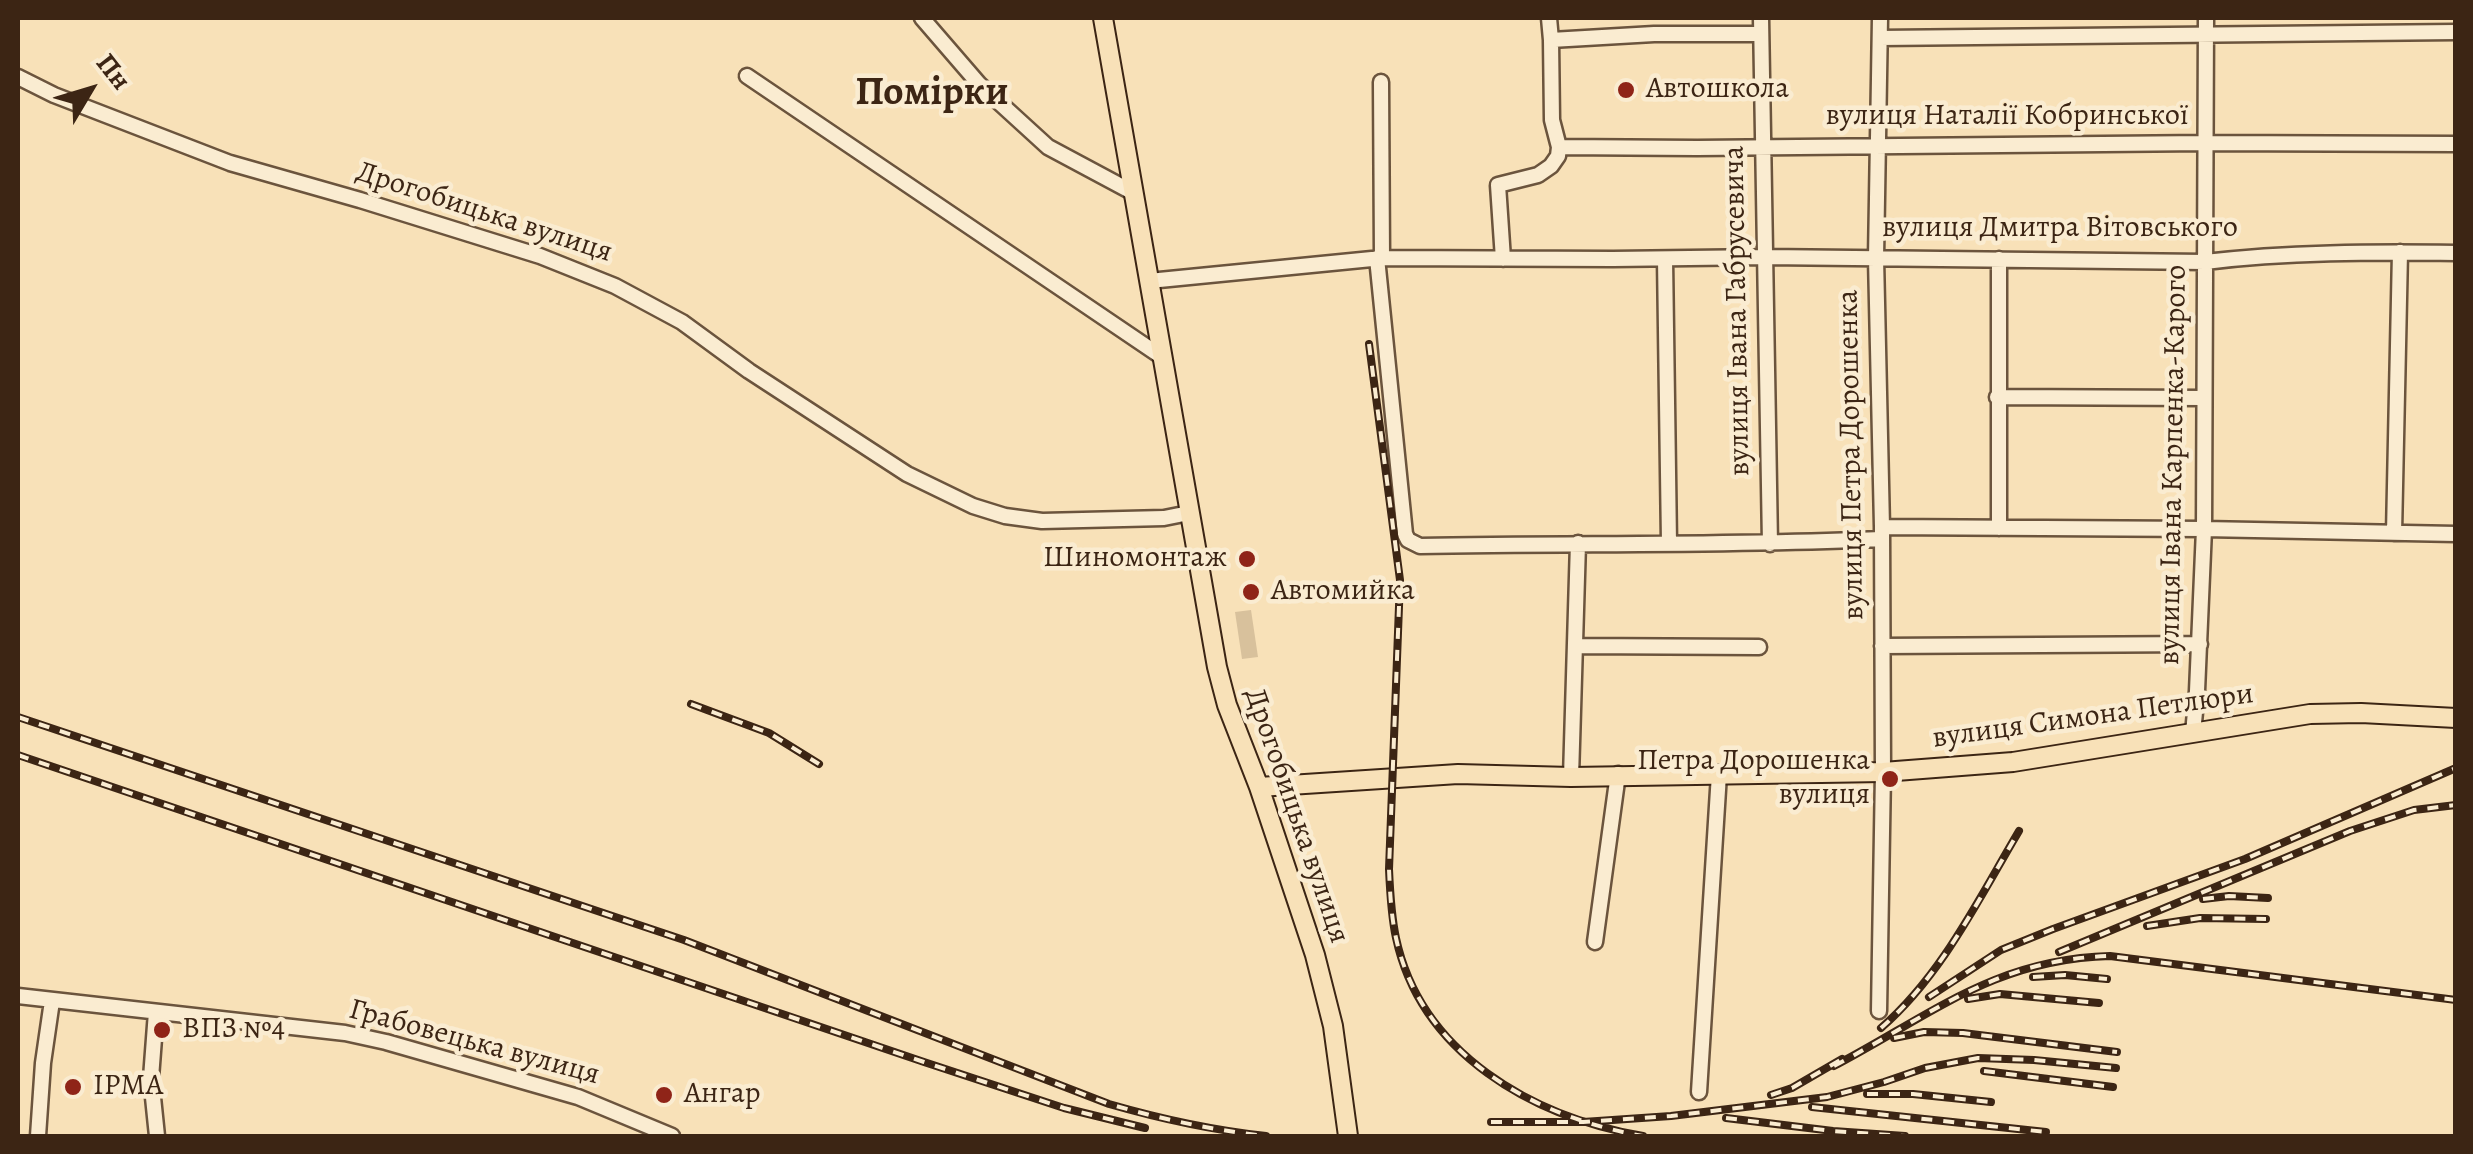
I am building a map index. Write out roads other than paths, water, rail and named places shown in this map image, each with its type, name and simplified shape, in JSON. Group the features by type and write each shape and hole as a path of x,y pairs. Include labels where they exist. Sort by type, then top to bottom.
{"main road":[{"name":"Дрогобицька вулиця","path":"1104,18 1217,668 1320,972 1348,1136"},
{"name":"вулиця Симона Петлюри","path":"1260,787 1458,774 1571,777 1883,772 2012,762 2310,714 2456,718"}],"street":[{"path":"922,18 979,84 1048,147 1134,194"},
{"path":"1503,258 1498,185 1538,176 1558,156 1552,120 1548,18"},
{"name":"вулиця Івана Габрусевича","path":"1761,18 1770,544"},
{"name":"вулиця Петра Дорошенка","path":"1879,1011 1883,772 1876,258 1880,18"},
{"path":"1880,38 2205,26 2456,32"},
{"name":"вулиця Івана Карпенка-Карого","path":"2193,734 2204,529 2205,26"},
{"path":"1551,40 1654,34 1761,34"},
{"path":"747,76 1162,357"},
{"name":"Дрогобицька вулиця","path":"18,77 54,96 230,163 522,250 616,286 682,322 907,474 973,506 1042,521 1164,518 1189,513"},
{"path":"1381,82 1380,258 1405,534 1420,546 1770,544 1882,533 1999,528 2456,534"},
{"name":"вулиця Наталії Кобринської","path":"1558,147 2456,144"},
{"path":"2394,533 2400,252"},
{"name":"вулиця Дмитра Вітовського","path":"1149,281 1380,258 2205,262 2260,255 2456,254"},
{"path":"1665,259 1668,543"},
{"path":"1999,260 1999,528"},
{"path":"1997,397 2204,398"},
{"path":"1571,777 1578,543"},
{"path":"1882,646 2200,644"},
{"path":"1576,646 1759,646"},
{"path":"1595,942 1618,774"},
{"path":"1699,1092 1719,774"},
{"name":"Грабовецька вулиця","path":"18,996 345,1033 578,1097 672,1136"},
{"path":"38,1136 52,1001"},
{"path":"156,1012 152,1078 157,1136"}],"railway":[{"path":"1369,344 1400,580 1389,869 1394,929 1409,979 1430,1015 1456,1047 1488,1073 1523,1096 1562,1113 1643,1136"},
{"path":"691,704 769,733 819,764"},
{"path":"18,717 684,940 1109,1104 1226,1131 1266,1136"},
{"path":"18,755 924,1062 1064,1108 1145,1128"},
{"path":"1929,997 2001,950 2245,859 2456,768"},
{"path":"2059,952 2350,831 2414,810 2456,805"},
{"path":"1881,1028 1941,961 2019,831"},
{"path":"2203,899 2268,898"},
{"path":"2147,926 2200,918 2266,919"},
{"path":"1834,1066 1965,993 2032,967 2069,959 2110,956 2456,1000"},
{"path":"2033,977 2107,979"},
{"path":"1968,999 2000,994 2099,1003"},
{"path":"1894,1038 1924,1032 1963,1033 2117,1052"},
{"path":"1491,1122 1583,1122 1671,1116 1827,1097 1925,1068 1978,1058 2116,1068"},
{"path":"1771,1095 1792,1088 1842,1059"},
{"path":"1984,1071 2113,1087"},
{"path":"1867,1094 1991,1102"},
{"path":"1812,1107 2046,1132"},
{"path":"1726,1118 1905,1136"}],"place":[{"name":"Автошкола","path":"1626,90"},
{"name":"Шиномонтаж","path":"1247,559"},
{"name":"Автомийка","path":"1251,592"},
{"name":"Петра Дорошенка вулиця","path":"1890,779"},
{"name":"ВПЗ №4","path":"162,1030"},
{"name":"ІРМА","path":"73,1087"},
{"name":"Ангар","path":"664,1095"}],"district":[{"name":"Помірки","path":"932,94"}]}
